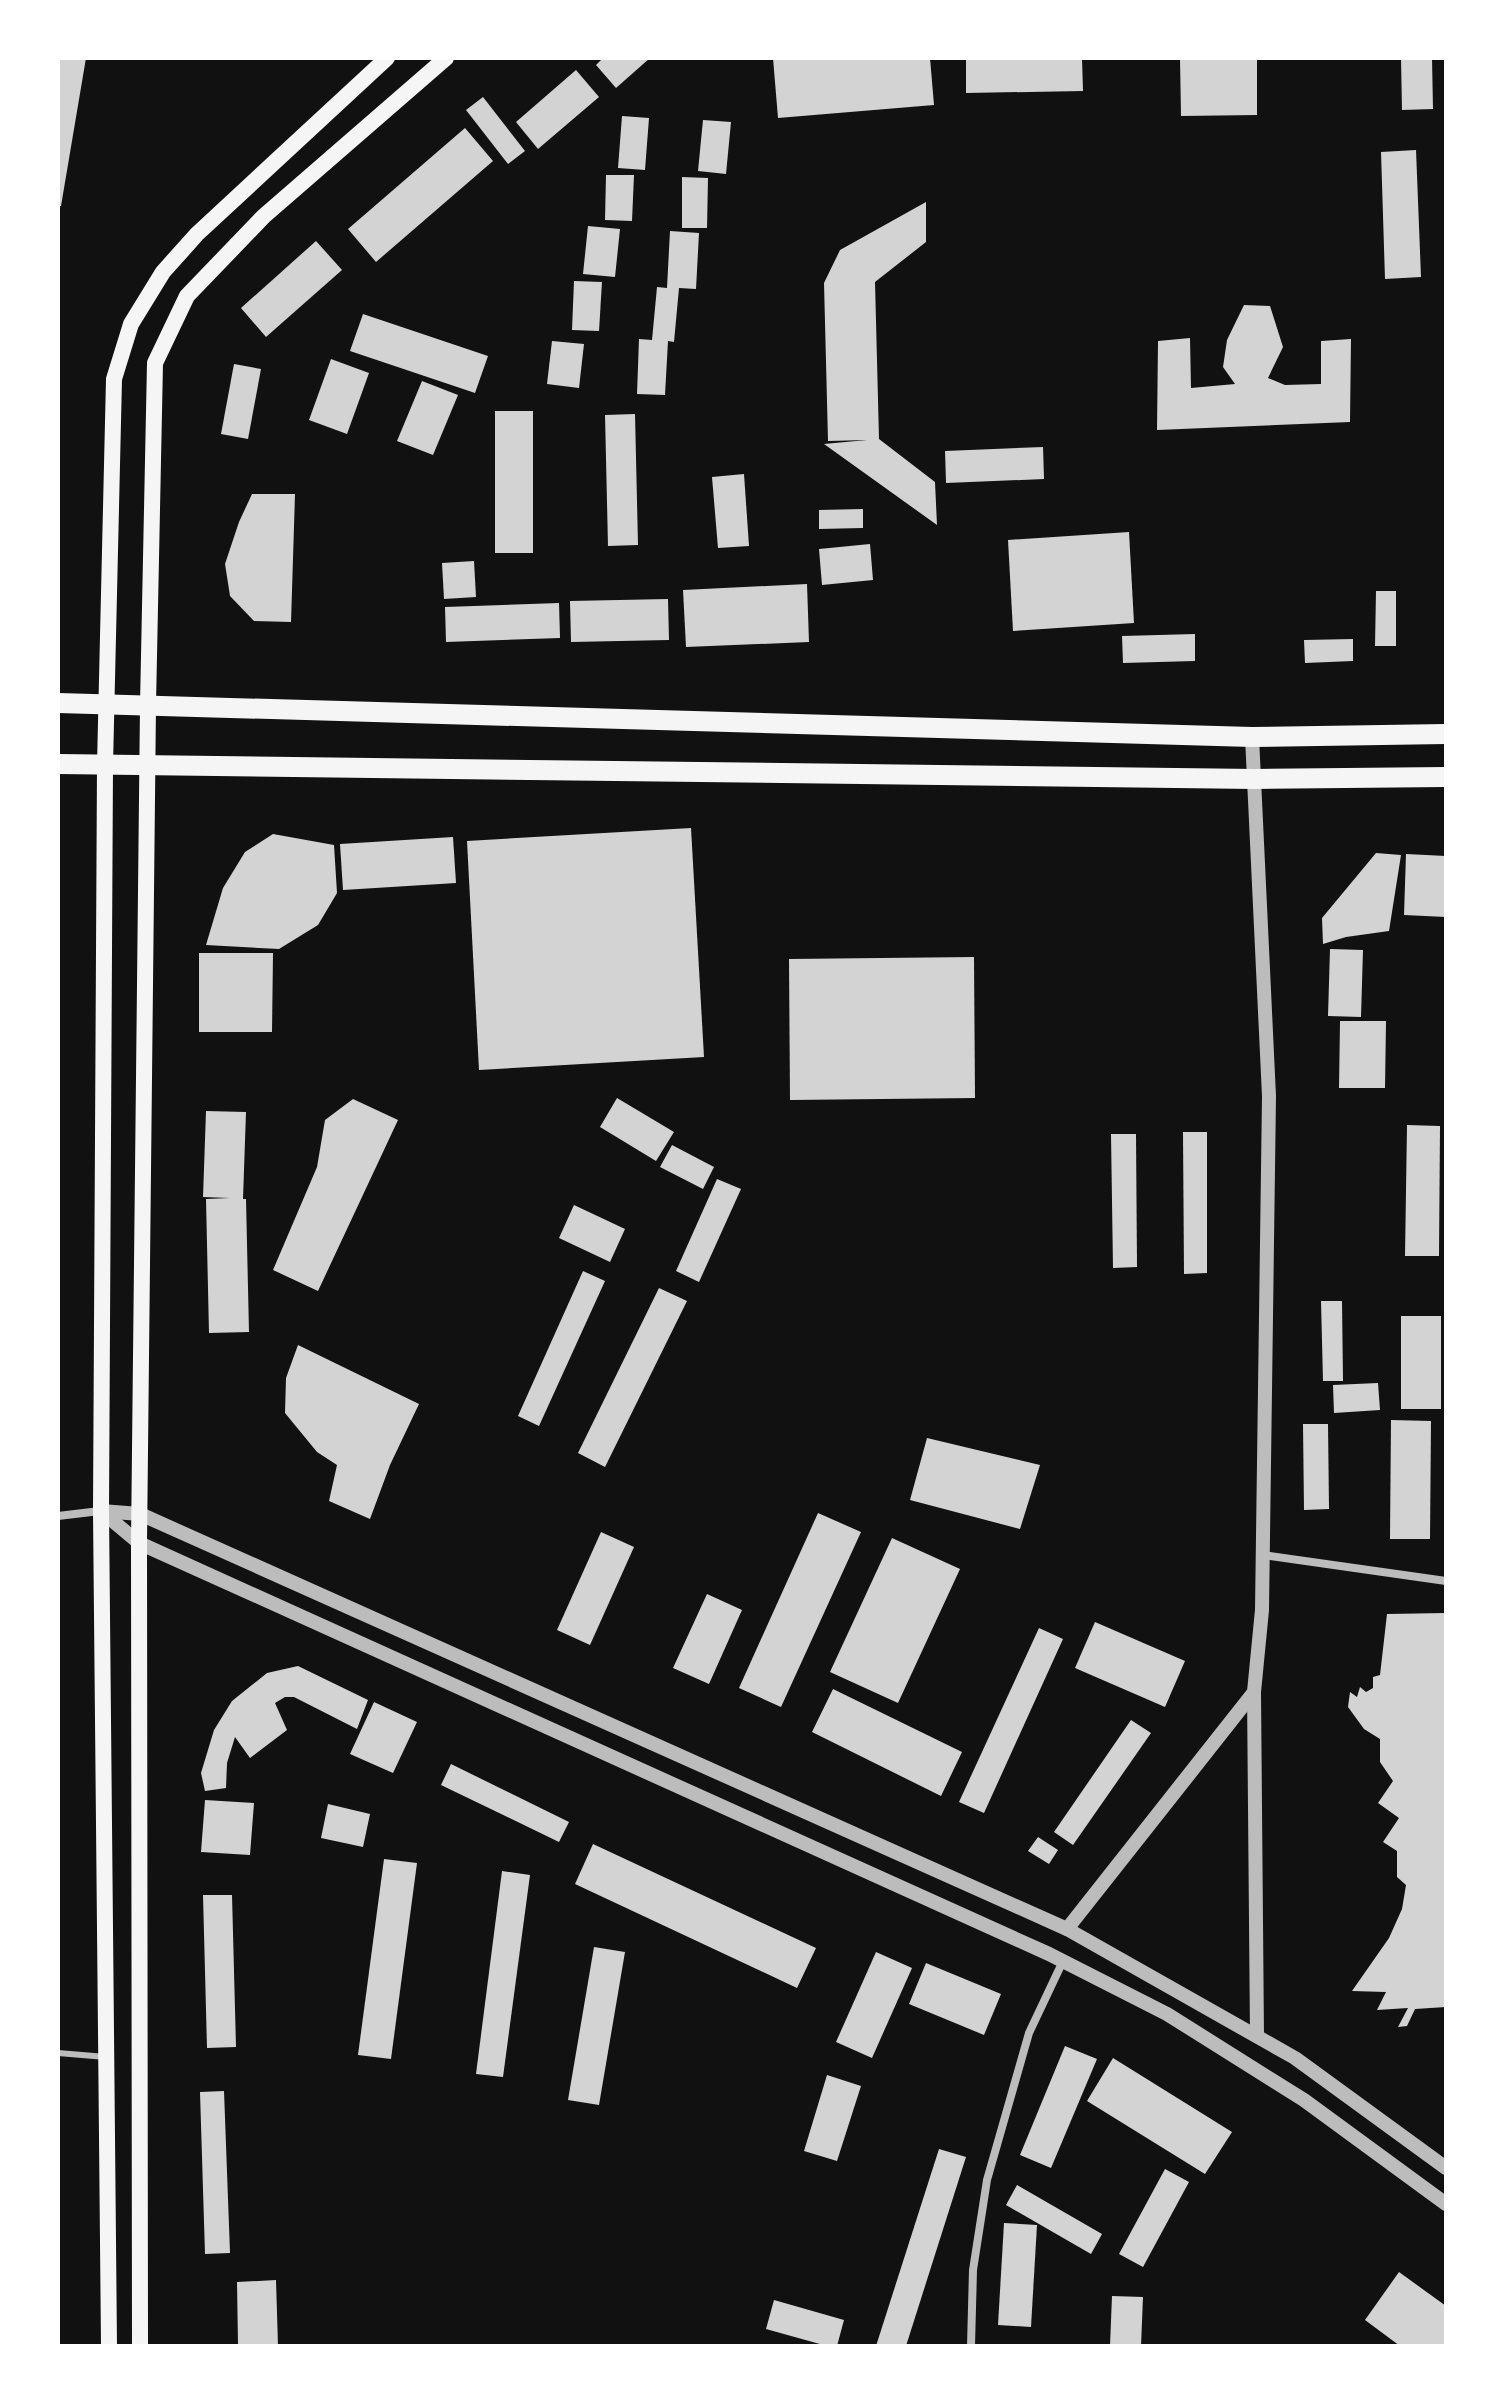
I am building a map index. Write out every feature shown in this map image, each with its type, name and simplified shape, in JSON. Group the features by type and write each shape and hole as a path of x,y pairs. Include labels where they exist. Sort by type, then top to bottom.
{"main road":[{"path":"109,2346 101,1511 105,765 114,379 131,324 163,272 197,234 387,58"},
{"path":"140,2346 139,1543 155,363 187,296 264,216 446,58"},
{"path":"58,703 1252,737 1446,734"},
{"path":"58,764 1255,779 1446,777"}],"street":[{"path":"1252,737 1269,1096 1262,1610 1254,1692 1257,2036"},
{"path":"101,1511 139,1543 1063,1961 1167,2014 1304,2100 1446,2204"},
{"path":"58,1516 101,1511 140,1514 1067,1929 1295,2058 1446,2168"},
{"path":"1263,1555 1446,1581"},
{"path":"1067,1929 1254,1692"},
{"path":"971,2346 973,2270 987,2180 1029,2033 1063,1961"}],"lane":[{"path":"58,2053 107,2057"}],"building":[{"path":"58,58 86,58 61,206 58,206"},
{"path":"603,58 650,58 616,88 596,65"},
{"path":"773,58 930,58 934,105 778,118"},
{"path":"966,58 1082,58 1083,91 966,93"},
{"path":"1180,58 1257,58 1257,115 1181,116"},
{"path":"1401,58 1432,58 1433,109 1402,110"},
{"path":"576,70 599,97 538,149 516,122"},
{"path":"483,97 525,151 508,164 466,110"},
{"path":"622,116 649,118 645,170 618,168"},
{"path":"703,120 731,122 726,174 698,171"},
{"path":"465,128 493,161 376,262 348,229"},
{"path":"1416,150 1421,277 1385,279 1381,152"},
{"path":"606,175 634,175 632,221 605,220"},
{"path":"682,177 708,178 707,228 682,228"},
{"path":"926,202 926,242 875,282 879,439 935,482 937,525 824,444 867,440 828,441 824,283 840,250"},
{"path":"588,226 620,229 615,277 583,274"},
{"path":"670,231 699,233 696,289 679,288 674,342 668,341 665,395 637,394 639,339 652,340 657,287 667,288"},
{"path":"316,241 342,270 266,337 241,308"},
{"path":"574,281 602,282 599,331 572,330"},
{"path":"1244,305 1270,306 1283,347 1268,378 1285,385 1321,384 1321,341 1351,339 1350,422 1157,430 1158,341 1190,338 1191,388 1235,384 1223,367 1227,340"},
{"path":"363,314 488,356 475,393 350,351"},
{"path":"552,341 584,344 579,388 547,384"},
{"path":"331,359 369,373 347,434 309,420"},
{"path":"234,364 261,369 248,439 221,434"},
{"path":"422,381 458,395 433,455 397,441"},
{"path":"495,411 533,411 533,553 495,553"},
{"path":"635,414 638,545 608,546 605,415"},
{"path":"1043,447 1044,479 946,483 945,451"},
{"path":"744,474 749,546 718,548 712,477"},
{"path":"252,494 295,494 291,622 254,621 230,596 225,564"},
{"path":"863,509 863,528 819,529 819,510"},
{"path":"1129,532 1134,623 1013,631 1008,540"},
{"path":"870,544 873,580 822,585 819,549"},
{"path":"474,561 476,597 444,599 442,563"},
{"path":"807,584 809,642 686,647 683,590"},
{"path":"1376,591 1396,591 1396,646 1375,646"},
{"path":"668,599 669,640 571,642 570,601"},
{"path":"559,603 560,638 446,642 445,607"},
{"path":"1195,634 1195,661 1123,663 1122,636"},
{"path":"1353,639 1353,661 1305,663 1304,640"},
{"path":"691,828 704,1057 479,1070 467,841"},
{"path":"273,834 334,845 337,893 318,925 279,949 206,945 223,888 245,852"},
{"path":"453,837 456,883 343,890 340,844"},
{"path":"1376,853 1401,855 1389,931 1346,937 1323,944 1322,918"},
{"path":"1406,854 1446,856 1446,917 1404,915"},
{"path":"1330,949 1363,950 1361,1017 1328,1016"},
{"path":"199,953 273,953 272,1032 199,1032"},
{"path":"974,957 975,1098 790,1100 789,959"},
{"path":"1340,1021 1386,1021 1385,1088 1339,1088"},
{"path":"617,1098 674,1132 656,1161 600,1127"},
{"path":"353,1099 398,1120 318,1291 273,1270 317,1167 325,1120"},
{"path":"206,1111 246,1112 243,1199 246,1199 249,1332 209,1333 206,1199 230,1198 203,1197"},
{"path":"1407,1125 1440,1126 1439,1256 1405,1256"},
{"path":"1183,1132 1207,1132 1207,1273 1184,1274"},
{"path":"1111,1134 1136,1134 1137,1267 1113,1268"},
{"path":"672,1145 714,1167 703,1189 660,1167"},
{"path":"717,1179 741,1189 699,1282 676,1271"},
{"path":"574,1205 625,1229 610,1262 559,1238"},
{"path":"583,1271 605,1281 539,1426 518,1416"},
{"path":"659,1288 687,1301 605,1467 578,1453"},
{"path":"1321,1301 1342,1301 1343,1381 1323,1381"},
{"path":"1401,1316 1441,1316 1441,1409 1401,1409"},
{"path":"298,1345 419,1404 390,1465 370,1519 329,1501 337,1465 317,1452 285,1413 286,1378"},
{"path":"1378,1383 1380,1410 1334,1413 1333,1385"},
{"path":"1391,1420 1431,1421 1430,1539 1390,1539"},
{"path":"1303,1424 1328,1424 1329,1509 1304,1510"},
{"path":"927,1438 1040,1465 1020,1529 910,1500"},
{"path":"818,1513 861,1532 781,1707 739,1688"},
{"path":"601,1532 634,1547 590,1645 557,1630"},
{"path":"892,1538 960,1569 898,1703 830,1672"},
{"path":"707,1594 742,1610 709,1684 673,1668"},
{"path":"1446,1613 1446,2007 1415,2009 1407,2026 1398,2027 1408,2008 1377,2010 1386,1992 1352,1991 1389,1938 1402,1909 1406,1885 1397,1877 1397,1851 1383,1842 1399,1818 1378,1803 1393,1781 1380,1762 1380,1739 1364,1729 1348,1707 1350,1692 1357,1697 1360,1687 1366,1692 1373,1688 1373,1677 1380,1675 1387,1614"},
{"path":"1095,1622 1185,1661 1165,1707 1075,1668"},
{"path":"1039,1628 1063,1639 984,1813 959,1802"},
{"path":"298,1666 368,1700 357,1729 294,1697 285,1697 275,1703 287,1730 250,1758 235,1737 227,1763 226,1788 205,1791 201,1773 214,1730 232,1701 267,1673"},
{"path":"833,1689 962,1752 941,1796 812,1732"},
{"path":"374,1702 417,1722 393,1773 350,1754"},
{"path":"1131,1720 1151,1733 1073,1845 1054,1832"},
{"path":"451,1764 569,1822 559,1842 441,1785"},
{"path":"205,1800 254,1803 250,1855 201,1852"},
{"path":"328,1804 370,1814 363,1847 321,1838"},
{"path":"1038,1837 1058,1850 1049,1864 1028,1851"},
{"path":"593,1844 816,1948 797,1988 575,1884"},
{"path":"384,1859 417,1863 391,2059 358,2055"},
{"path":"502,1871 530,1875 503,2077 476,2074"},
{"path":"203,1895 232,1895 236,2047 207,2048"},
{"path":"594,1947 625,1952 599,2105 568,2100"},
{"path":"876,1952 912,1968 872,2058 836,2042"},
{"path":"926,1963 1001,1994 984,2035 909,2004"},
{"path":"1065,2046 1097,2059 1051,2168 1020,2155"},
{"path":"1113,2058 1232,2132 1205,2174 1087,2101"},
{"path":"827,2075 861,2086 837,2161 804,2151"},
{"path":"224,2091 230,2253 205,2254 200,2092"},
{"path":"939,2149 966,2157 906,2346 876,2346"},
{"path":"1165,2169 1189,2182 1143,2267 1119,2254"},
{"path":"1017,2185 1102,2234 1091,2254 1006,2205"},
{"path":"1004,2223 1037,2225 1031,2327 998,2325"},
{"path":"1399,2272 1446,2306 1446,2346 1400,2346 1365,2320"},
{"path":"276,2280 278,2346 238,2346 237,2282"},
{"path":"1112,2296 1143,2297 1141,2346 1110,2346"},
{"path":"774,2300 844,2320 837,2346 766,2329"}]}
